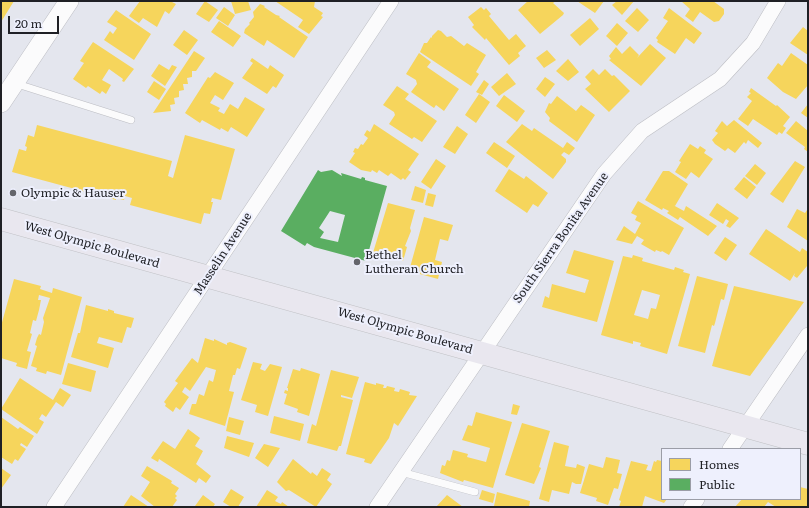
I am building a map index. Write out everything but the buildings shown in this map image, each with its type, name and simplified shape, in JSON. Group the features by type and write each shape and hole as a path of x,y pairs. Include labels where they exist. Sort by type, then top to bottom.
{"main road":[{"name":"West Olympic Boulevard","path":"1,219 808,444"}],"street":[{"path":"1,103 69,1"},
{"name":"Masselin Avenue","path":"54,507 391,1"},
{"name":"South Sierra Bonita Avenue","path":"377,507 604,174 642,131 720,79 753,43 778,1"},
{"path":"731,448 808,335"}],"lane":[{"path":"14,83 131,120"},
{"path":"401,472 475,492"}],"place":[{"name":"Olympic & Hauser","path":"13,193"},
{"name":"Bethel Lutheran Church","path":"357,262"}]}
